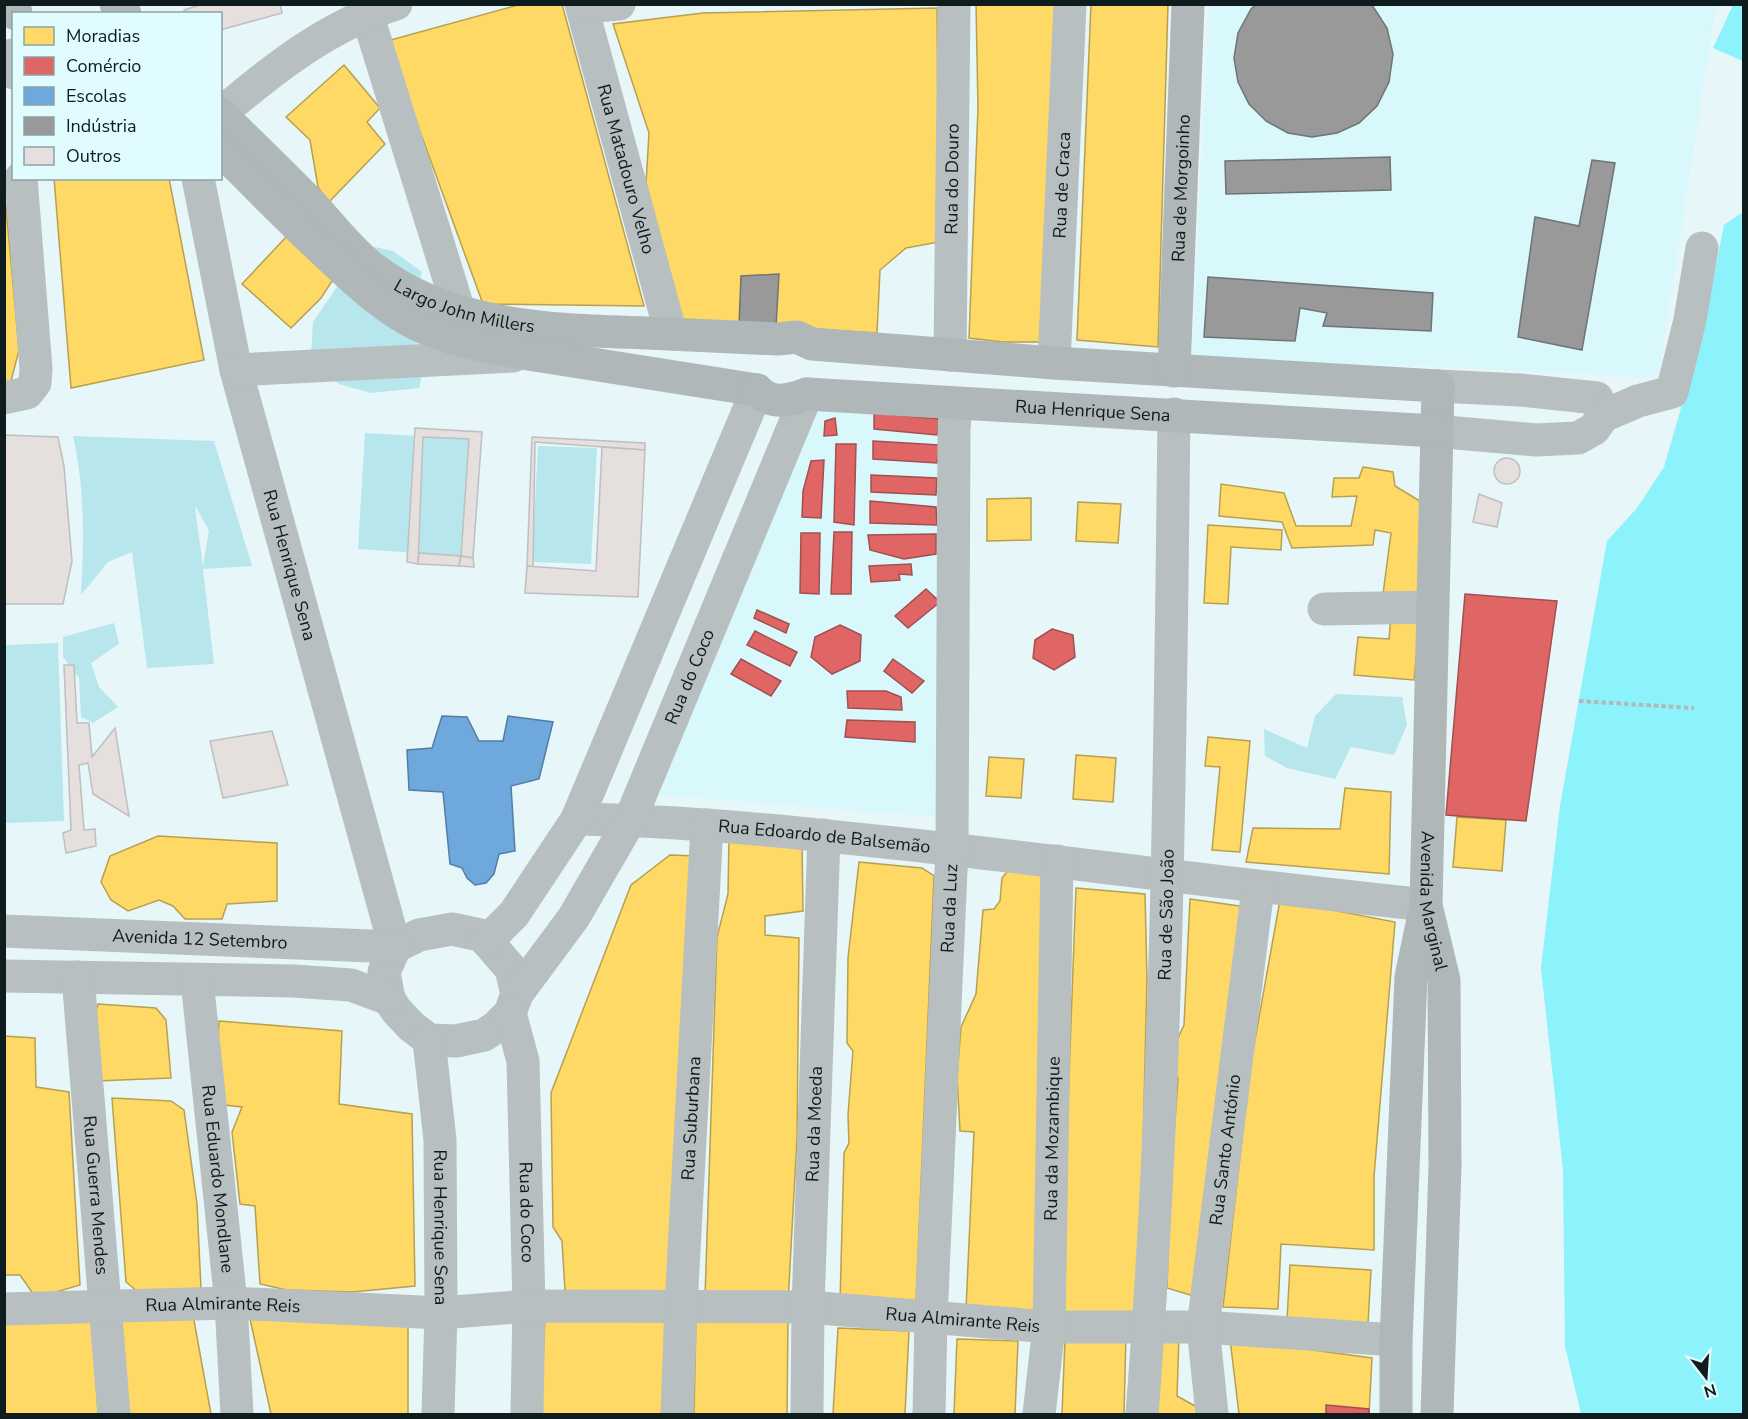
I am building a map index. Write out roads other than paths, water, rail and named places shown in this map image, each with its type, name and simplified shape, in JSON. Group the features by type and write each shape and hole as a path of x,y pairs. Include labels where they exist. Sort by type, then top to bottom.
{"main road":[{"name":"Rua de Morgoinho","path":"1174,371 1188,4"},
{"name":"Largo John Millers","path":"222,116 286,178 370,266 406,290 459,311 510,324 576,331 778,339"},
{"name":"Largo John Millers","path":"222,151 313,242 368,292 394,311 439,334 471,343 536,355 757,390"},
{"path":"757,390 756,373 761,355 778,339 797,337 812,344 1054,363 1438,386"},
{"name":"Rua do Coco","path":"807,394 821,364 819,352 812,344"},
{"name":"Avenida Marginal","path":"1437,1414 1445,1166 1444,980 1426,905 1438,386"},
{"name":"Rua Henrique Sena","path":"757,390 765,398 791,401 807,394 1436,431"},
{"path":"1396,1414 1396,1340 1411,977 1426,905"}],"street":[{"path":"581,6 619,4"},
{"name":"Rua do Douro","path":"950,355 954,4"},
{"name":"Rua de Craca","path":"1054,363 1070,4"},
{"name":"Rua Matadouro Velho","path":"581,6 671,334"},
{"path":"222,112 270,72 302,50 375,7 459,311"},
{"path":"4,398 27,393 35,383 36,369 21,180"},
{"name":"Rua Henrique Sena","path":"198,180 236,370 395,947"},
{"path":"1436,431 1536,440 1578,438 1594,429 1603,416 1638,401 1672,392 1690,320 1702,248"},
{"path":"236,370 536,355"},
{"path":"1438,386 1520,390 1597,398 1603,416"},
{"path":"487,941 514,914 577,819 757,390"},
{"name":"Rua do Coco","path":"527,1414 529,1306 522,1061 513,1003 574,917 630,820 807,394"},
{"name":"Rua da Luz","path":"929,1414 931,1318 952,849 956,404"},
{"name":"Rua de São João","path":"1142,1414 1149,1327 1169,874 1174,414"},
{"path":"1324,609 1432,607"},
{"name":"Rua Edoardo de Balsemão","path":"577,819 630,820 824,835 1169,874 1258,888 1426,905"},
{"name":"Rua Suburbana","path":"677,1414 707,825"},
{"name":"Rua da Moeda","path":"807,1414 808,1307 824,835"},
{"name":"Rua da Mozambique","path":"1039,1414 1049,1328 1057,861"},
{"name":"Rua Santo António","path":"1212,1414 1203,1327 1258,888"},
{"path":"452,929 480,935 487,941 511,969 513,1003 496,1027 484,1035 456,1041 429,1040 411,1026 389,999 384,972 395,947 419,935 452,929"},
{"name":"Avenida 12 Setembro","path":"4,931 395,947"},
{"path":"4,976 292,981 351,985 389,999"},
{"name":"Rua Guerra Mendes","path":"78,977 114,1414"},
{"name":"Rua Eduardo Mondlane","path":"196,980 231,1304 237,1414"},
{"name":"Rua Henrique Sena","path":"429,1040 440,1140 441,1313 438,1414"},
{"name":"Rua Almirante Reis","path":"4,1309 231,1304 441,1313 529,1306 808,1307 1049,1328 1203,1327 1396,1340"}],"water":[{"path":"1733,5 1743,5 1743,61 1713,48"},
{"path":"1743,212 1743,1414 1581,1414 1565,1346 1563,1170 1541,968 1560,806 1607,541 1637,508 1664,467 1701,339 1724,225"}]}
